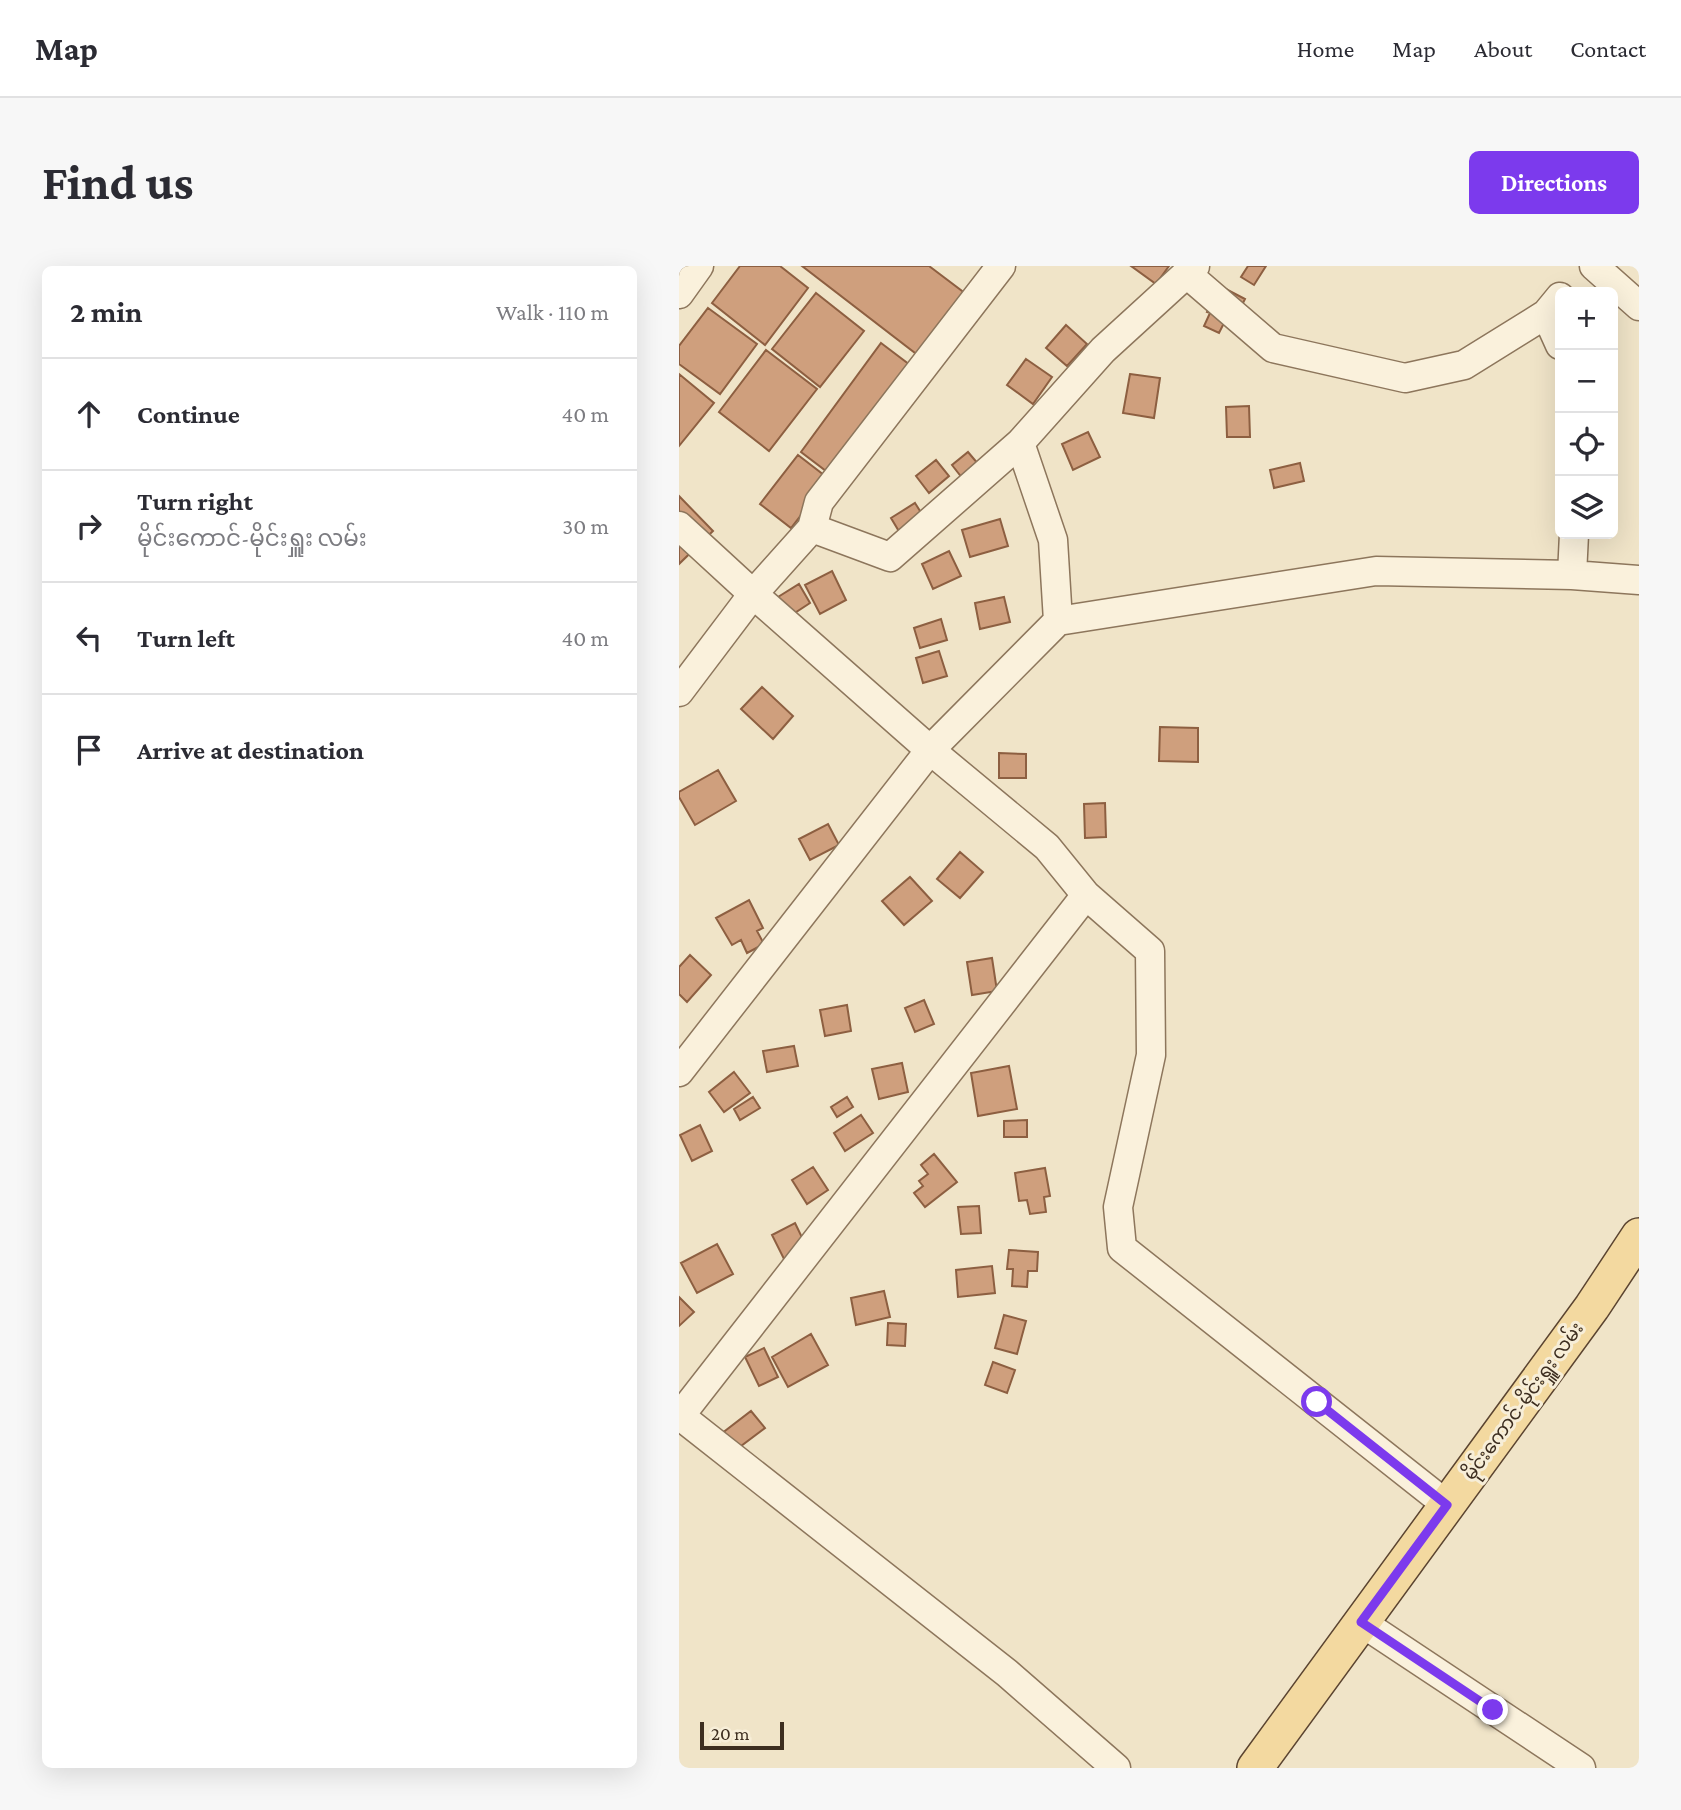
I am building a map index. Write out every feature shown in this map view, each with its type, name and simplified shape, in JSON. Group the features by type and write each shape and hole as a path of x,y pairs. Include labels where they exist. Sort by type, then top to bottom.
{"main road":[{"name":"မိုင်းကောင်-မိုင်းရှူး လမ်း","path":"1255,1768 1592,1307 1639,1236"}],"street":[{"path":"679,294 699,266"},
{"path":"679,692 753,594 811,528 819,502 1001,266"},
{"path":"1568,287 1587,266"},
{"path":"1594,266 1639,306"},
{"path":"811,528 890,557 1020,443 1103,350 1191,270 1273,348 1405,378 1464,365 1553,305"},
{"path":"1020,443 1053,540 1058,621"},
{"path":"679,526 930,750 1047,847 1086,895 1150,951 1151,1055 1118,1207 1122,1248 1447,1505"},
{"path":"1572,575 1574,539"},
{"path":"679,1072 930,750 1058,621 1376,571 1572,575 1639,580"},
{"path":"1086,895 680,1415 1007,1673 1116,1768"},
{"path":"1361,1622 1581,1768"}],"building":[{"path":"740,266 780,266 808,288 765,345 712,303"},
{"path":"802,266 929,266 966,294 919,356"},
{"path":"1131,266 1169,266 1156,284"},
{"path":"1248,266 1266,266 1254,285 1241,277"},
{"path":"1220,286 1245,299 1232,325 1225,321 1219,333 1204,326 1210,313 1207,312"},
{"path":"816,293 864,331 820,387 772,349"},
{"path":"708,308 757,344 720,394 679,364 679,346"},
{"path":"1066,325 1087,344 1067,366 1046,348"},
{"path":"881,343 910,365 830,474 801,452"},
{"path":"766,350 817,389 769,451 719,412"},
{"path":"1026,359 1052,377 1033,404 1007,385"},
{"path":"679,374 714,403 679,446"},
{"path":"1130,374 1160,378 1154,418 1123,413"},
{"path":"1249,406 1250,437 1227,437 1226,407"},
{"path":"1088,432 1100,457 1073,470 1062,444"},
{"path":"968,452 979,465 963,479 952,465"},
{"path":"798,455 829,479 791,528 760,504"},
{"path":"936,460 949,476 929,493 916,476"},
{"path":"1300,463 1304,481 1274,488 1270,470"},
{"path":"679,496 713,531 679,564"},
{"path":"915,503 927,522 903,538 891,518"},
{"path":"1000,519 1008,546 970,557 962,530"},
{"path":"949,551 961,576 933,589 922,564"},
{"path":"832,571 846,600 820,614 805,585"},
{"path":"799,584 810,603 790,616 778,597"},
{"path":"1004,597 1010,622 980,629 975,603"},
{"path":"941,619 947,640 920,648 914,628"},
{"path":"939,651 947,676 923,683 916,658"},
{"path":"762,687 793,716 773,739 741,709"},
{"path":"1160,727 1198,728 1198,762 1159,761"},
{"path":"999,753 1026,754 1026,778 999,778"},
{"path":"718,770 736,801 695,825 679,797 679,792"},
{"path":"1105,803 1106,837 1085,838 1084,804"},
{"path":"828,824 839,845 810,860 799,839"},
{"path":"960,852 983,872 960,898 937,879"},
{"path":"910,877 932,901 904,925 882,901"},
{"path":"749,900 763,928 757,931 764,944 747,953 741,940 732,945 716,918"},
{"path":"690,955 711,975 687,1002 679,994 679,967"},
{"path":"992,958 997,991 972,995 967,962"},
{"path":"924,1000 934,1024 915,1032 905,1008"},
{"path":"847,1005 851,1031 825,1036 820,1010"},
{"path":"794,1046 798,1066 767,1072 763,1051"},
{"path":"902,1063 908,1092 879,1099 872,1069"},
{"path":"1009,1066 1017,1109 978,1116 971,1073"},
{"path":"734,1072 750,1093 724,1112 709,1092"},
{"path":"753,1097 760,1108 740,1120 734,1109"},
{"path":"847,1097 853,1107 837,1117 831,1107"},
{"path":"861,1115 873,1133 845,1151 834,1133"},
{"path":"1027,1120 1027,1137 1004,1137 1004,1121"},
{"path":"700,1125 712,1151 692,1161 680,1135"},
{"path":"934,1154 957,1182 925,1207 914,1193 923,1186 919,1181 928,1174 921,1165"},
{"path":"813,1167 828,1190 807,1204 792,1180"},
{"path":"1045,1168 1050,1196 1044,1197 1046,1212 1030,1214 1027,1200 1019,1201 1015,1173"},
{"path":"979,1206 981,1233 961,1234 958,1207"},
{"path":"795,1223 810,1254 787,1265 772,1235"},
{"path":"717,1244 733,1274 697,1293 681,1263"},
{"path":"1009,1250 1038,1252 1037,1271 1028,1271 1027,1287 1012,1286 1013,1269 1007,1269"},
{"path":"992,1266 995,1293 958,1297 956,1270"},
{"path":"884,1291 890,1317 856,1325 851,1298"},
{"path":"679,1297 694,1312 679,1326"},
{"path":"1004,1315 1026,1321 1017,1354 995,1348"},
{"path":"888,1323 906,1324 905,1346 887,1345"},
{"path":"811,1334 828,1365 788,1387 772,1357"},
{"path":"764,1348 778,1377 759,1386 745,1357"},
{"path":"993,1362 1015,1370 1007,1393 985,1385"},
{"path":"751,1411 765,1428 733,1452 721,1434"}],"route":[{"path":"1317,1402 1447,1505 1361,1622 1493,1710"}]}
